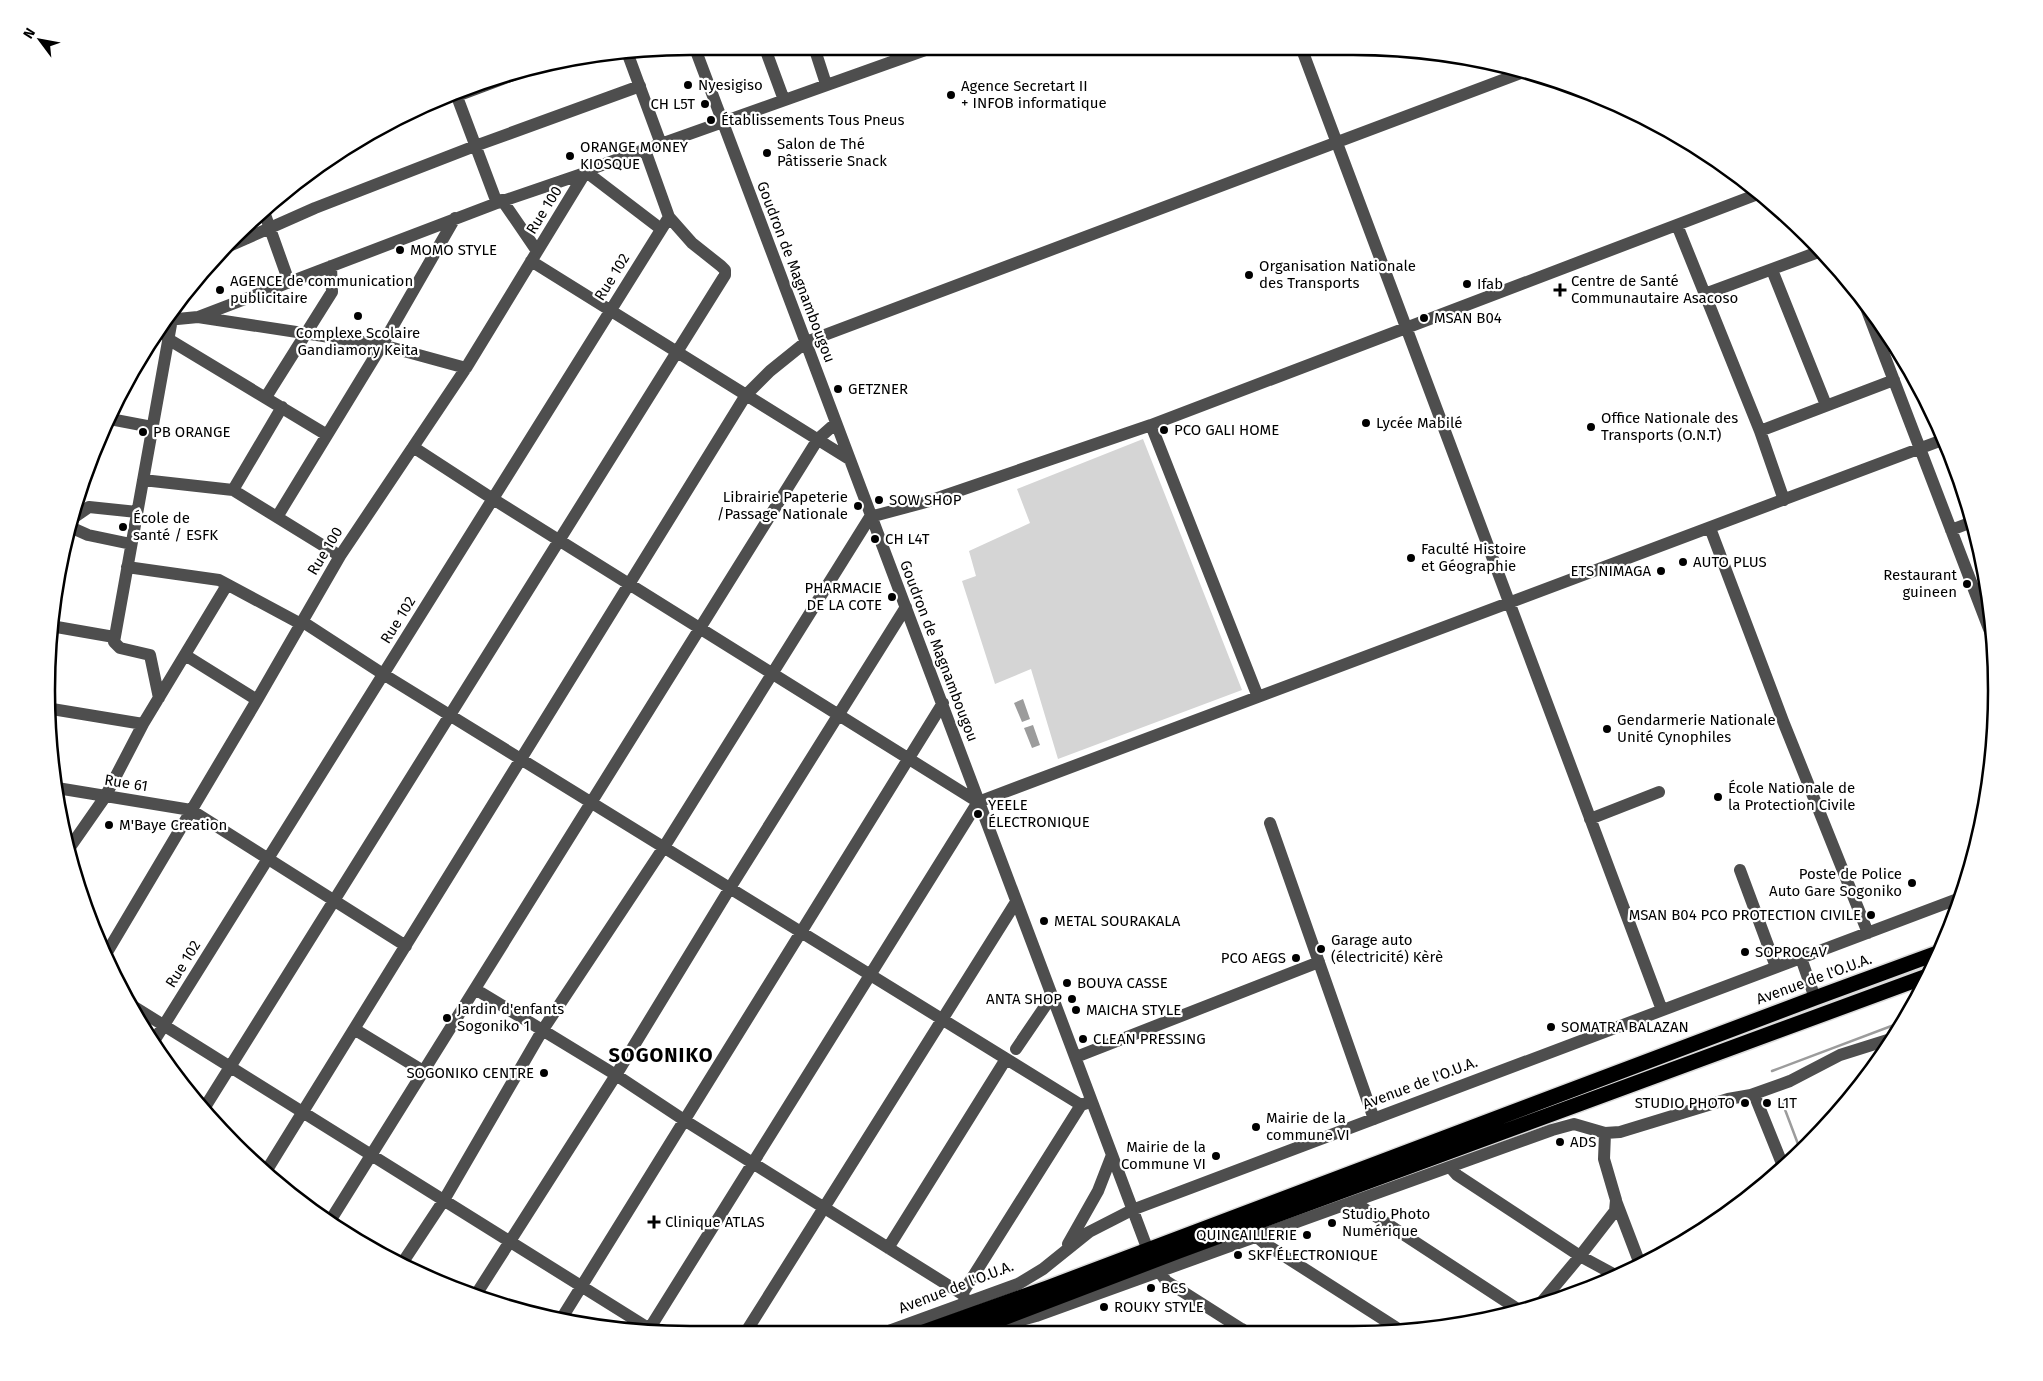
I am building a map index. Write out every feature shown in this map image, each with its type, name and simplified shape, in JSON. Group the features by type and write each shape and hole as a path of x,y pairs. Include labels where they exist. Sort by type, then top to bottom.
{"highway":[{"name":"Avenue de l'O.U.A.","path":"930,1326 968,1303 1047,1288 1153,1261 1815,998 1930,956"},
{"name":"Avenue de l'O.U.A.","path":"982,1326 1153,1261 1918,979"}],"street":[{"name":"Goudron de Magnambougou","path":"698,55 870,517 906,606 978,802 1076,1057 1086,1103 1112,1155 1153,1261"},
{"path":"767,55 784,100"},
{"path":"817,55 826,84"},
{"path":"198,317 499,201 911,55"},
{"path":"1304,55 1662,1010"},
{"path":"629,58 661,144"},
{"path":"269,1166 746,395 770,371 806,342 1513,76"},
{"path":"241,241 315,208 640,86"},
{"path":"458,99 499,201 534,256 610,311 849,459"},
{"path":"207,1103 725,275 725,270 692,243 669,217 645,150"},
{"path":"585,172 661,229"},
{"name":"Rue 100","path":"110,948 340,556 466,368 585,172"},
{"path":"406,1258 444,1200 542,1031 664,847 870,517 926,502 1151,425 1752,196"},
{"path":"266,217 289,282"},
{"name":"Rue 102","path":"157,1036 669,217"},
{"path":"277,517 382,345 455,218"},
{"path":"1677,224 1760,431 1784,500"},
{"path":"1705,294 1814,254"},
{"path":"266,397 332,292 331,266"},
{"path":"1772,270 1826,405"},
{"path":"175,319 198,317 305,335 382,345 466,368"},
{"path":"159,698 150,655 120,648 114,642 114,637 169,327"},
{"path":"1875,328 1984,615"},
{"path":"168,339 327,435"},
{"path":"1760,431 1894,380"},
{"path":"233,490 282,407"},
{"path":"116,420 152,427"},
{"path":"333,1216 818,440 836,423"},
{"path":"1151,425 1258,697"},
{"path":"653,1325 978,802 1938,442"},
{"path":"412,447 559,541 978,802"},
{"path":"142,480 233,490 340,556"},
{"path":"83,506 137,512"},
{"path":"1951,530 1966,524"},
{"path":"1710,528 1783,721 1868,932"},
{"path":"76,530 88,535 131,544"},
{"path":"127,567 219,580 302,623 1006,1059 1086,1103 968,1303 824,1207 684,1120 616,1075 475,989"},
{"path":"74,842 105,797 143,724 227,585"},
{"path":"479,1289 616,1075 906,606"},
{"path":"58,627 114,637"},
{"path":"185,655 257,700"},
{"path":"565,1313 943,704"},
{"path":"55,710 143,724"},
{"name":"Rue 61","path":"63,789 191,810"},
{"path":"1590,819 1659,792"},
{"path":"191,810 406,946"},
{"path":"1270,823 1374,1119"},
{"path":"1740,870 1776,967"},
{"name":"Avenue de l'O.U.A.","path":"903,1326 1018,1284 1043,1269 1090,1232 1132,1210 1952,901"},
{"path":"750,1326 1016,902"},
{"path":"1801,958 1815,998"},
{"path":"1076,1057 1319,962"},
{"path":"1016,1049 1052,996"},
{"path":"143,1012 641,1324"},
{"path":"354,1028 423,1072"},
{"name":"Avenue de l'O.U.A.","path":"1017,1326 1153,1261 1257,1237 1552,1130 1574,1124 1605,1133 1620,1132 1728,1099 1754,1094 1790,1081 1840,1055 1882,1042"},
{"path":"888,1248 1006,1059"},
{"path":"1754,1094 1781,1160"},
{"path":"1605,1133 1604,1159 1616,1200 1638,1258"},
{"path":"1064,1251 1083,1221 1098,1191 1112,1155"},
{"path":"1450,1167 1457,1174 1580,1256 1609,1272"},
{"path":"1548,1295 1615,1211 1616,1200"},
{"path":"1354,1202 1512,1305"},
{"path":"1257,1237 1392,1325"},
{"path":"1153,1261 1166,1281 1237,1326"}],"shaded area":[{"path":"1143,439 1242,690 1058,759 1031,669 995,684 962,581 976,576 969,551 1030,523 1017,489"},
{"path":"1023,699 1030,719 1022,722 1014,703"},
{"path":"1033,725 1040,745 1032,748 1024,728"}],"waterway":[{"path":"1772,1071 1892,1026"},
{"path":"1781,1099 1798,1144"}],"place":[{"name":"Nyesigiso","path":"688,85"},
{"name":"Agence Secretart II + INFOB informatique","path":"951,95"},
{"name":"CH L5T","path":"705,104"},
{"name":"Établissements Tous Pneus","path":"711,120"},
{"name":"Salon de Thé Pâtisserie Snack","path":"767,153"},
{"name":"ORANGE MONEY KIOSQUE","path":"570,156"},
{"name":"MOMO STYLE","path":"400,250"},
{"name":"Organisation Nationale des Transports","path":"1249,275"},
{"name":"Ifab","path":"1467,284"},
{"name":"AGENCE de communication publicitaire","path":"220,290"},
{"name":"Centre de Santé Communautaire Asacoso","path":"1560,290"},
{"name":"Complexe Scolaire Gandiamory Keita","path":"358,316"},
{"name":"MSAN B04","path":"1424,318"},
{"name":"GETZNER","path":"838,389"},
{"name":"Lycée Mabilé","path":"1366,423"},
{"name":"Office Nationale des Transports (O.N.T)","path":"1591,427"},
{"name":"PCO GALI HOME","path":"1164,430"},
{"name":"PB ORANGE","path":"143,432"},
{"name":"SOW SHOP","path":"879,500"},
{"name":"Librairie Papeterie /Passage Nationale","path":"858,506"},
{"name":"École de santé / ESFK","path":"123,527"},
{"name":"CH L4T","path":"875,539"},
{"name":"Faculté Histoire et Géographie","path":"1411,558"},
{"name":"AUTO PLUS","path":"1683,562"},
{"name":"ETS NIMAGA","path":"1661,571"},
{"name":"Restaurant guineen","path":"1967,584"},
{"name":"PHARMACIE DE LA COTE","path":"892,597"},
{"name":"Gendarmerie Nationale Unité Cynophiles","path":"1607,729"},
{"name":"École Nationale de la Protection Civile","path":"1718,797"},
{"name":"YEELE ÉLECTRONIQUE","path":"978,814"},
{"name":"M'Baye Creation","path":"109,825"},
{"name":"Poste de Police Auto Gare Sogoniko","path":"1912,883"},
{"name":"MSAN B04 PCO PROTECTION CIVILE","path":"1871,915"},
{"name":"METAL SOURAKALA","path":"1044,921"},
{"name":"Garage auto (électricité) Kèrè","path":"1321,949"},
{"name":"SOPROCAV","path":"1745,952"},
{"name":"PCO AEGS","path":"1296,958"},
{"name":"BOUYA CASSE","path":"1067,983"},
{"name":"ANTA SHOP","path":"1072,999"},
{"name":"MAICHA STYLE","path":"1076,1010"},
{"name":"Jardin d'enfants Sogoniko 1","path":"447,1018"},
{"name":"SOMATRA BALAZAN","path":"1551,1027"},
{"name":"CLEAN PRESSING","path":"1083,1039"},
{"name":"SOGONIKO CENTRE","path":"544,1073"},
{"name":"STUDIO PHOTO","path":"1745,1103"},
{"name":"L1T","path":"1767,1103"},
{"name":"Mairie de la commune VI","path":"1256,1127"},
{"name":"ADS","path":"1560,1142"},
{"name":"Mairie de la Commune VI","path":"1216,1156"},
{"name":"Clinique ATLAS","path":"654,1222"},
{"name":"Studio Photo Numérique","path":"1332,1223"},
{"name":"QUINCAILLERIE","path":"1307,1235"},
{"name":"SKF ÉLECTRONIQUE","path":"1238,1255"},
{"name":"BCS","path":"1151,1288"},
{"name":"ROUKY STYLE","path":"1104,1307"}],"district":[{"name":"SOGONIKO","path":"661,1055"}]}
